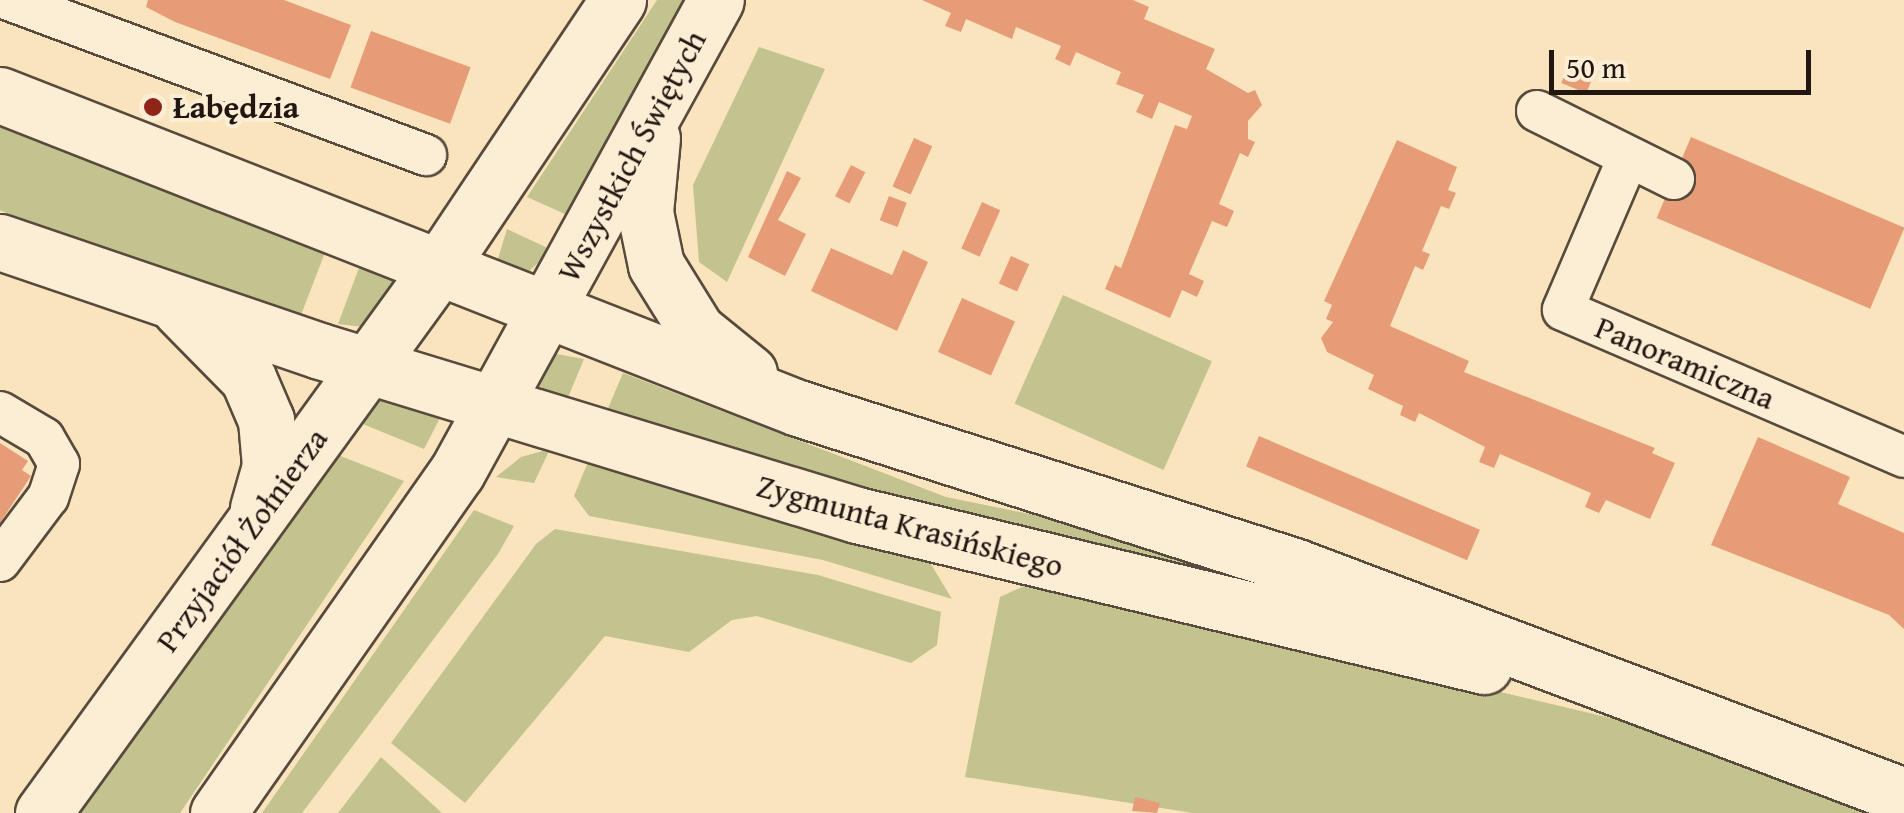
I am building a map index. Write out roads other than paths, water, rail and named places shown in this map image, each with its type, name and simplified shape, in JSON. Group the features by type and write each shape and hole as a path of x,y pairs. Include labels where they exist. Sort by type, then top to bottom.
{"street":[{"path":"9,0 426,155"},
{"path":"440,266 618,0"},
{"name":"Wszystkich Świętych","path":"549,312 716,0"},
{"name":"Zygmunta Krasińskiego","path":"674,78 645,176 656,265 697,331 798,408"},
{"name":"Zygmunta Krasińskiego","path":"0,95 798,408 1310,572 1904,796"},
{"path":"1537,111 1674,179"},
{"name":"Panoramiczna","path":"1628,158 1563,310 1904,457"},
{"name":"Zygmunta Krasińskiego","path":"0,242 368,366 947,538 1663,706"},
{"name":"Przyjaciół Żołnierza","path":"44,813 440,266"},
{"name":"Zygmunta Krasińskiego","path":"170,301 225,350 266,420 270,466 244,538"},
{"path":"218,813 360,620 496,406 549,312"},
{"path":"0,412 44,438 59,464 48,497 0,561"}],"place":[{"name":"Łabędzia","path":"153,107"}]}
